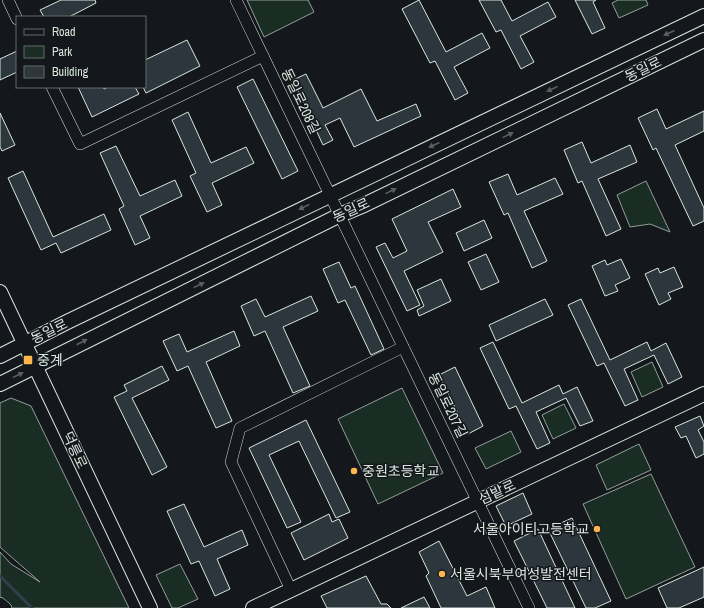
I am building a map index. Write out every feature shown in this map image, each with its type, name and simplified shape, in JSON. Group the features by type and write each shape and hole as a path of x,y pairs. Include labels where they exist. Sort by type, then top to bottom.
{"main road":[{"name":"동일로","path":"0,356 330,194 704,16"},
{"name":"동일로","path":"0,384 340,215 364,205 704,40"},
{"name":"덕릉로","path":"0,292 150,608"},
{"name":"섬밭로","path":"254,608 704,394"}],"street":[{"path":"0,2 4,0"},
{"path":"8,0 16,17"},
{"name":"동일로208길","path":"236,0 340,215"},
{"path":"52,88 80,144 263,56"},
{"name":"동일로207길","path":"340,215 529,608"},
{"path":"291,590 231,462 240,428 403,347"},
{"path":"0,602 6,608"}],"green space":[{"path":"247,0 308,0 314,12 264,37"},
{"path":"618,0 646,0 648,5 619,18 612,3"},
{"path":"646,181 670,232 650,224 630,227 617,195"},
{"path":"652,362 663,387 642,397 631,372"},
{"path":"402,388 443,473 378,504 338,419"},
{"path":"11,398 31,406 129,608 0,608 0,552 11,564 40,582 0,547 0,403"},
{"path":"564,404 576,428 553,439 542,415"},
{"path":"511,431 521,452 486,469 475,448"},
{"path":"639,444 651,470 607,490 596,465"},
{"path":"651,474 695,567 626,599 583,504"},
{"path":"180,564 198,599 178,608 172,608 156,575"}],"building":[{"path":"61,0 95,0 96,3 71,16 43,16 40,10"},
{"path":"419,0 446,52 482,33 490,48 454,67 468,93 455,100 435,61 430,63 402,9"},
{"path":"479,0 501,0 512,21 548,2 556,17 520,36 534,62 521,69 501,30 496,32"},
{"path":"575,0 596,0 593,2 605,28 592,34"},
{"path":"187,40 200,66 146,93 144,88 146,88 146,60"},
{"path":"16,51 16,72 0,80 0,59"},
{"path":"306,74 323,108 361,89 377,121 416,104 421,116 354,147 340,118 325,125 333,140 323,145 293,80"},
{"path":"253,79 298,171 282,179 237,87"},
{"path":"78,88 136,88 139,94 92,117"},
{"path":"657,109 666,129 704,111 704,131 675,145 704,208 704,221 693,226 656,148 653,150 638,118"},
{"path":"188,112 211,163 246,147 254,163 212,183 222,205 207,212 190,176 196,173 172,120"},
{"path":"0,113 15,145 2,151 0,147"},
{"path":"582,142 591,163 630,145 637,162 598,179 621,229 606,236 582,181 578,183 564,150"},
{"path":"116,146 140,196 175,180 182,196 140,216 150,238 135,245 119,209 124,206 100,153"},
{"path":"23,171 53,237 104,214 111,230 61,253 56,243 41,250 8,178"},
{"path":"508,174 517,195 555,178 563,194 524,211 547,261 532,268 508,213 504,215 489,182"},
{"path":"453,189 461,207 428,222 443,252 404,271 420,305 407,311 376,247 385,243 393,258 407,251 392,219"},
{"path":"484,220 492,238 464,251 456,233"},
{"path":"486,254 499,282 481,290 468,262"},
{"path":"621,259 630,278 615,285 618,291 605,296 592,266 605,260 607,265"},
{"path":"339,262 351,288 355,286 384,349 371,355 345,300 338,303 323,269"},
{"path":"674,267 683,287 668,293 671,299 659,305 645,274 658,268 660,273"},
{"path":"441,279 451,301 419,316 417,310 424,306 417,290"},
{"path":"311,296 318,311 283,327 310,386 293,393 265,331 254,336 241,306 256,299 265,317"},
{"path":"545,299 553,315 496,341 489,325"},
{"path":"581,299 610,360 647,342 651,351 666,343 682,377 668,384 654,355 624,369 638,400 625,406 604,363 597,366 568,305"},
{"path":"234,331 240,346 206,362 232,421 216,428 188,366 177,371 163,341 179,334 187,352"},
{"path":"493,342 522,403 559,385 563,394 577,387 593,421 580,426 566,398 536,412 550,443 537,449 516,406 509,409 480,348"},
{"path":"162,366 169,380 132,398 167,467 152,475 114,397 127,391 124,385"},
{"path":"455,367 483,426 468,434 439,375"},
{"path":"700,416 704,426 698,430 704,442 704,454 696,458 686,436 681,438 675,427"},
{"name":"중원초등학교","path":"306,420 350,512 336,518 299,441 269,455 301,522 287,528 249,448"},
{"path":"523,493 532,514 506,526 496,506"},
{"path":"184,504 204,547 242,530 248,545 217,559 230,589 215,596 199,561 191,564 167,511"},
{"path":"329,514 332,522 339,519 348,538 304,560 291,533"},
{"path":"572,518 611,601 595,608 586,608 548,529"},
{"path":"538,529 575,608 547,608 514,541"},
{"name":"서울시북부여성발전센터","path":"439,541 467,596 486,587 495,608 441,608 426,576 429,573 419,552"},
{"path":"704,567 704,597 679,608 667,608 658,588"},
{"path":"366,576 381,604 387,604 391,608 327,608 321,596"},
{"path":"424,597 430,608 401,608"}],"waterway":[{"path":"0,576 32,608"}],"place":[{"name":"중계","path":"28,360"},
{"name":"중원초등학교","path":"354,471"},
{"name":"서울아이티고등학교","path":"597,529"},
{"name":"서울시북부여성발전센터","path":"442,574"}]}
